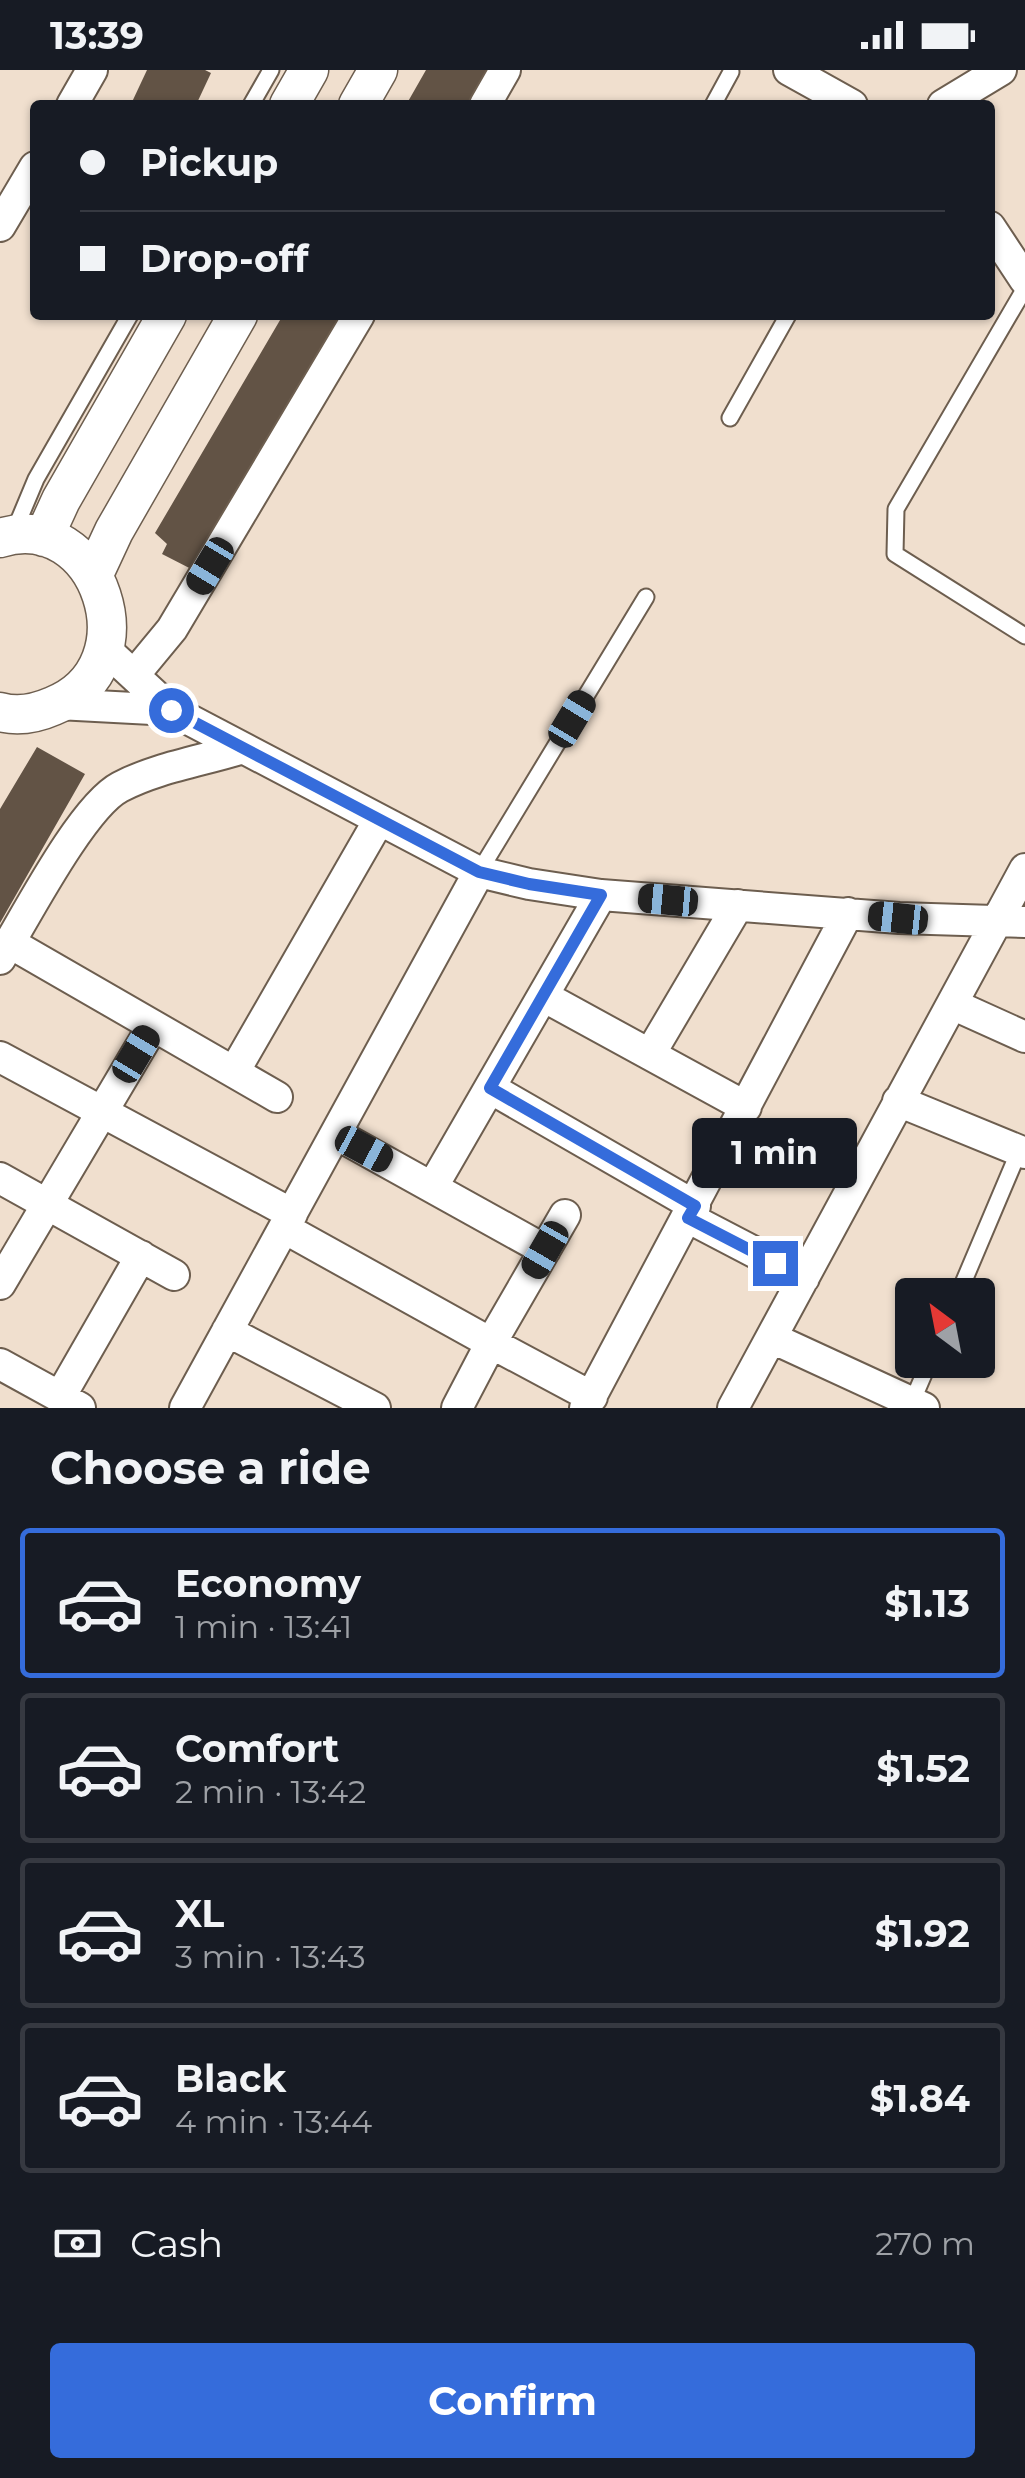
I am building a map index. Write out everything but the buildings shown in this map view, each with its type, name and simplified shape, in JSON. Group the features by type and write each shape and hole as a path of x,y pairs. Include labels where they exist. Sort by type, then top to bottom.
{"street":[{"path":"75,100 92,70"},
{"path":"291,100 309,70"},
{"path":"361,100 378,70"},
{"path":"490,100 505,70"},
{"path":"790,70 843,100"},
{"path":"943,100 946,70"},
{"path":"950,100 1001,70"},
{"path":"0,226 30,175"},
{"path":"995,235 1025,284"},
{"path":"19,537 61,500 165,320"},
{"path":"94,574 114,531 235,320"},
{"path":"134,675 172,629 357,320"},
{"path":"2,717 37,713 66,702 99,666 108,636 107,605 94,574 72,551 19,537"},
{"path":"104,648 171,710 479,872 601,895 898,918 1011,921"},
{"path":"58,704 171,710"},
{"path":"240,748 137,780 102,800 82,825 5,951 153,1026 277,1097"},
{"path":"234,1072 379,820"},
{"path":"733,1408 952,1004 1011,921 1025,868"},
{"path":"185,1408 479,872"},
{"path":"433,1186 601,895"},
{"path":"650,1054 738,905"},
{"path":"0,1057 102,1112 589,1402 848,913"},
{"path":"543,996 746,1108"},
{"path":"952,1004 1025,1037"},
{"path":"0,1284 153,1026"},
{"path":"490,1088 804,1278"},
{"path":"898,1101 1022,1152"},
{"path":"336,1134 545,1250"},
{"path":"0,1178 174,1275"},
{"path":"457,1408 565,1215"},
{"path":"0,1364 70,1402 141,1256"},
{"path":"227,1332 325,1396 375,1408"},
{"path":"772,1338 918,1405"}],"lane":[{"path":"253,100 271,70"},
{"path":"717,100 732,72"},
{"path":"1025,284 896,509 896,554 1025,636"},
{"path":"19,537 36,479 127,320"},
{"path":"730,418 785,320"},
{"path":"479,872 646,597"},
{"path":"966,1278 1022,1152"},
{"path":"918,1405 925,1378"}],"route":[{"path":"171,710 479,872 601,895 490,1088 695,1206 688,1218 775,1263"}]}
